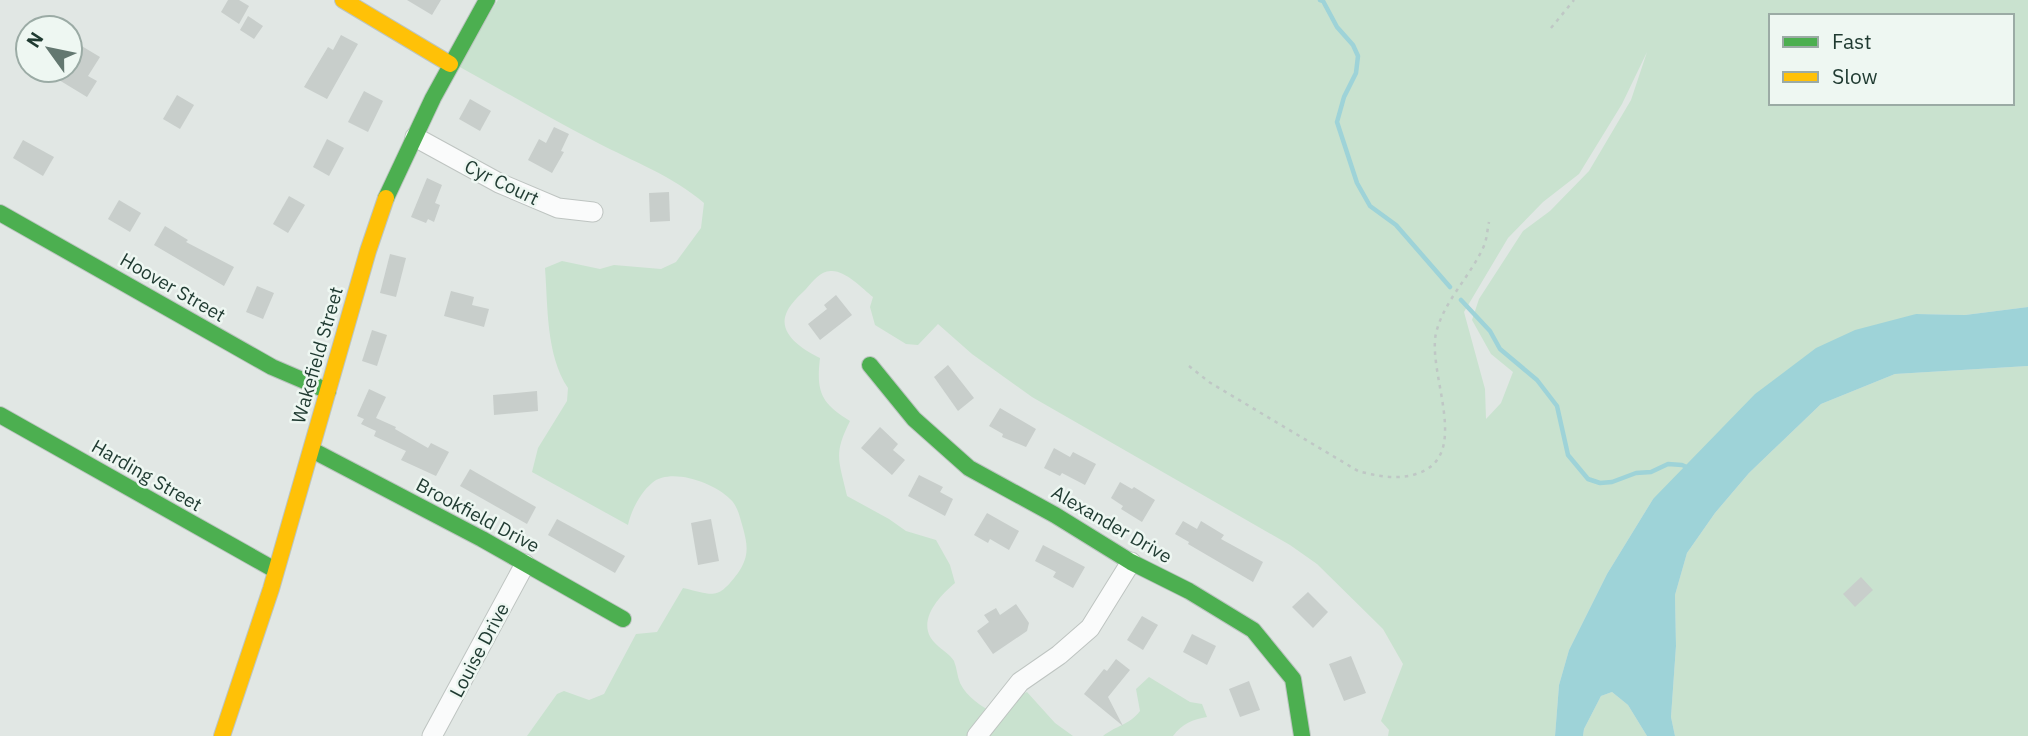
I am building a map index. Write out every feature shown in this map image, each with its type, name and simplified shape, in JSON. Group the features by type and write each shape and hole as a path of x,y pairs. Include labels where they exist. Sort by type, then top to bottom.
{"street":[{"path":"343,0 450,64"},
{"name":"Wakefield Street","path":"222,736 243,678 386,198 450,64 487,0"},
{"name":"Cyr Court","path":"415,137 511,188 558,208 593,212"},
{"name":"Hoover Street","path":"0,213 272,367 328,391"},
{"name":"Alexander Drive","path":"870,365 914,419 969,468 1055,515 1132,562 1189,591 1253,630 1293,679 1302,736"},
{"name":"Harding Street","path":"0,415 275,570"},
{"name":"Brookfield Drive","path":"312,450 623,618"},
{"path":"977,736 1020,682 1059,655 1090,628 1132,562"},
{"name":"Louise Drive","path":"432,736 525,564"}],"path":[{"path":"1551,28 1574,0"},
{"path":"1189,366 1209,382 1358,471 1398,478 1432,468 1441,456 1446,429 1435,364 1437,333 1445,309 1485,245 1489,222"}],"green space":[{"path":"498,0 2028,0 2028,307 1965,315 1916,314 1653,499 1607,574 1569,650 1559,685 1555,736 1388,736 1389,730 1381,721 1403,664 1383,629 1317,564 1290,545 1032,397 972,354 938,324 918,345 906,344 875,325 870,307 873,297 848,277 837,272 824,272 794,301 787,311 785,322 794,341 820,358 819,380 823,396 850,421 839,450 847,496 906,531 936,540 950,565 955,583 931,610 927,626 934,642 954,661 960,683 967,693 996,715 1027,692 1055,723 1073,736 527,736 557,694 564,691 589,700 604,694 636,634 657,632 683,588 708,594 720,592 742,567 747,546 735,505 723,493 692,479 670,476 652,483 637,502 628,525 532,472 538,448 567,401 568,388 552,346 545,268 562,261 600,269 614,265 661,269 676,262 701,228 704,203 692,193 458,66","holes":["1647,52 1631,100 1589,171 1550,211 1523,231 1479,299 1472,320 1491,354 1513,372 1501,403 1486,419 1485,389 1464,312 1508,238 1543,202 1579,174 1622,104"]},
{"path":"2028,366 2028,736 1675,736 1671,717 1676,646 1675,595 1687,553 1715,513 1749,473 1821,404 1895,374"},
{"path":"1149,677 1190,702 1202,704 1207,717 1188,723 1173,736 1103,736 1131,720 1140,711 1136,689"},
{"path":"1612,692 1628,705 1647,736 1583,736 1601,696"}],"water":[{"path":"2028,307 2028,366 1895,374 1821,404 1749,473 1715,513 1687,553 1675,595 1676,646 1671,717 1675,736 1647,736 1628,705 1612,692 1601,696 1583,736 1555,736 1559,685 1569,650 1607,574 1653,499 1755,394 1816,348 1855,330 1916,314 1965,315"}],"building":[{"path":"228,0 239,0 249,6 239,24 221,12"},
{"path":"407,0 441,0 432,15"},
{"path":"248,16 263,26 254,39 240,30"},
{"path":"341,35 358,44 327,99 304,87 328,47 333,50"},
{"path":"84,47 100,57 88,76 97,81 87,97 66,84 84,84"},
{"path":"364,91 383,101 368,132 348,122"},
{"path":"177,95 194,105 180,129 163,119"},
{"path":"470,99 491,111 480,131 459,119"},
{"path":"554,127 569,134 561,151 564,152 552,173 528,160 539,139 546,143"},
{"path":"327,139 344,148 329,176 313,167"},
{"path":"23,140 54,157 43,176 13,158"},
{"path":"427,178 442,185 435,203 440,205 434,222 428,219 426,223 411,217"},
{"path":"669,192 670,221 650,222 649,193"},
{"path":"289,196 305,205 288,233 273,224"},
{"path":"119,200 141,213 130,232 108,219"},
{"path":"165,226 188,240 186,242 234,267 224,286 154,245"},
{"path":"390,254 406,258 396,297 380,293"},
{"path":"257,286 274,293 263,319 246,312"},
{"path":"451,291 474,297 472,305 489,309 484,327 444,316"},
{"path":"836,295 852,315 820,340 808,324 827,309 824,305"},
{"path":"372,330 387,335 377,366 362,361"},
{"path":"948,365 974,398 958,411 934,377"},
{"path":"369,389 386,397 376,418 396,427 395,429 428,448 431,443 449,452 436,476 401,460 406,451 374,436 376,431 361,424 364,419 357,416"},
{"path":"537,391 538,411 494,415 493,395"},
{"path":"1000,408 1036,429 1026,447 1002,437 1003,434 989,426"},
{"path":"880,427 898,444 893,450 905,460 892,475 861,448"},
{"path":"1054,448 1070,457 1073,452 1096,464 1085,485 1062,473 1060,476 1044,468"},
{"path":"470,469 536,507 527,524 460,486"},
{"path":"919,475 943,487 940,492 953,499 945,516 908,496"},
{"path":"1120,482 1155,500 1142,522 1121,509 1123,506 1111,498"},
{"path":"987,513 1019,531 1009,550 990,539 988,543 974,535"},
{"path":"557,519 625,556 615,573 548,535"},
{"path":"711,519 719,561 698,565 691,523"},
{"path":"1183,521 1197,529 1201,521 1224,535 1221,539 1263,562 1253,582 1175,534"},
{"path":"1043,545 1085,567 1073,588 1053,577 1056,572 1035,561"},
{"path":"1861,577 1873,590 1855,607 1843,594"},
{"path":"1308,592 1328,612 1313,628 1292,607"},
{"path":"1016,604 1029,623 1027,631 993,654 977,631 989,622 984,615 996,608 1000,615"},
{"path":"1142,616 1158,625 1143,650 1127,640"},
{"path":"1192,634 1216,646 1207,665 1183,652"},
{"path":"1351,656 1366,693 1344,701 1329,664"},
{"path":"1116,659 1130,670 1108,697 1123,726 1084,694 1104,669 1107,671"},
{"path":"1249,681 1260,710 1240,717 1229,689"}],"waterway":[{"path":"1320,0 1358,56 1356,73 1344,97 1337,122 1357,183 1370,206 1396,225 1450,287"},
{"path":"1461,300 1490,331 1500,349 1537,380 1557,406 1568,455 1588,479 1600,483 1612,482 1636,473 1651,472 1668,464 1689,468"}],"traffic: fast":[{"path":"386,198 433,98 487,0"},
{"path":"0,213 272,367 328,391"},
{"path":"870,365 914,419 969,468 1055,515 1131,562 1189,591 1253,630 1293,679 1302,736"},
{"path":"0,415 275,570"},
{"path":"312,450 482,539 623,619"}],"traffic: slow":[{"path":"343,0 450,64"},
{"path":"222,736 271,589 368,251 386,198"}]}
